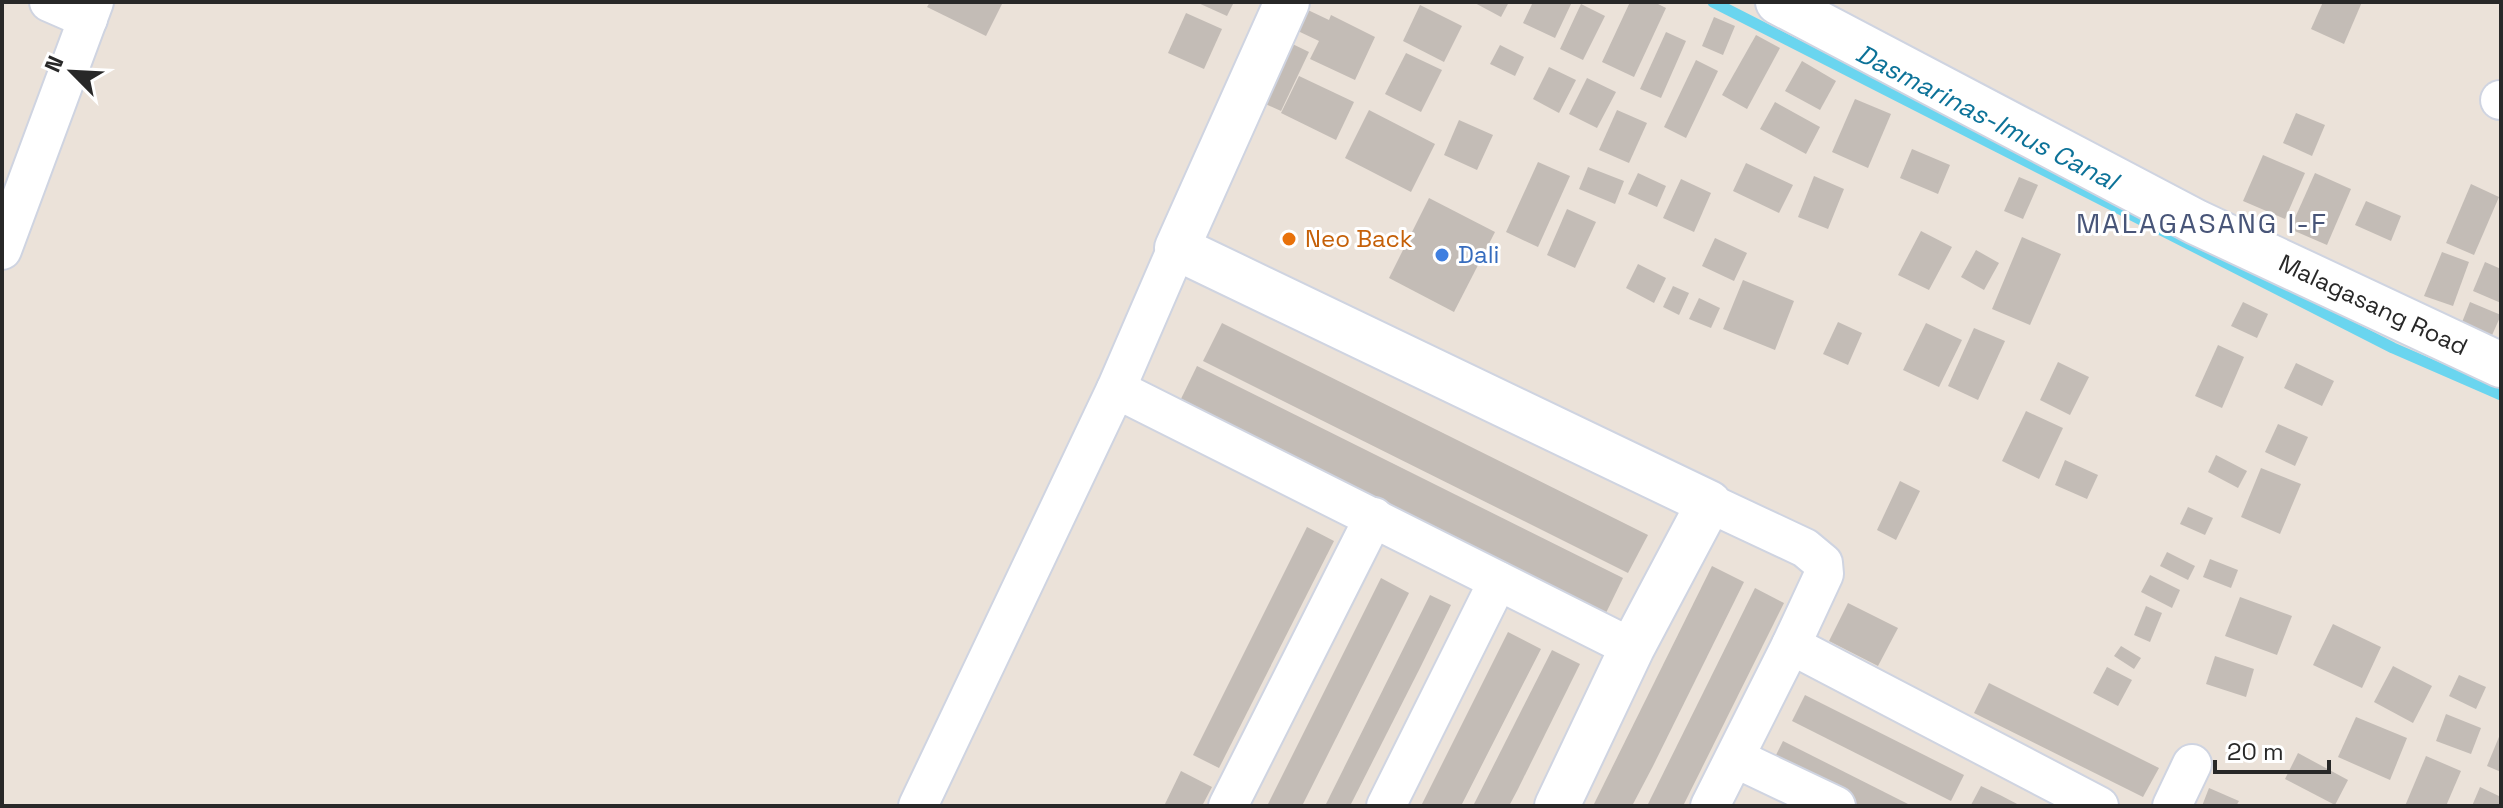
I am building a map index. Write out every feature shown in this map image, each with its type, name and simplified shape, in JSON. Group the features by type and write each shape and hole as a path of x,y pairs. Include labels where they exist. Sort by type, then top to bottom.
{"street":[{"path":"2,250 15,174 91,11 49,2"},
{"path":"918,806 1116,389 1287,2"},
{"name":"Malagasang Road","path":"1778,2 2196,222 2501,365"},
{"path":"1177,248 1805,548 1823,563 1824,574 1791,645 1710,806"},
{"path":"1116,389 1632,648"},
{"path":"1557,806 1632,648 1709,503"},
{"path":"1228,806 1374,517"},
{"path":"1386,806 1498,581"},
{"path":"1791,645 2099,806"},
{"path":"1735,758 1836,806"},
{"path":"2172,806 2192,764"}],"building":[{"path":"930,2 1003,2 986,36 927,7"},
{"path":"1196,2 1234,2 1227,16"},
{"path":"1291,2 1329,20 1331,15 1375,37 1355,80 1310,59 1319,41 1281,23"},
{"path":"1473,2 1509,2 1501,17"},
{"path":"1533,2 1572,2 1555,38 1523,23"},
{"path":"1630,2 1654,2 1666,8 1634,77 1602,62"},
{"path":"2323,2 2362,2 2344,44 2311,29"},
{"path":"1581,4 1605,16 1583,60 1560,49"},
{"path":"1420,5 1462,26 1444,62 1403,41"},
{"path":"1186,13 1222,29 1204,69 1168,53"},
{"path":"1714,17 1735,26 1723,55 1702,46"},
{"path":"1666,32 1686,41 1661,98 1640,89"},
{"path":"1756,35 1780,48 1747,109 1722,95"},
{"path":"1276,36 1309,52 1281,111 1248,96"},
{"path":"1500,45 1524,57 1515,76 1490,64"},
{"path":"1406,53 1442,70 1421,112 1385,94"},
{"path":"1696,60 1718,71 1686,138 1664,127"},
{"path":"1802,61 1836,81 1820,110 1785,91"},
{"path":"1549,67 1576,80 1559,113 1533,99"},
{"path":"1299,76 1354,102 1336,140 1281,113"},
{"path":"1587,78 1616,92 1597,128 1569,114"},
{"path":"1855,99 1891,114 1868,168 1832,152"},
{"path":"1775,102 1820,127 1806,154 1760,129"},
{"path":"1369,110 1435,144 1411,192 1345,158"},
{"path":"1617,110 1647,123 1629,163 1599,150"},
{"path":"2296,113 2325,125 2312,156 2283,143"},
{"path":"1459,120 1493,135 1477,170 1444,155"},
{"path":"1912,149 1950,165 1938,194 1900,178"},
{"path":"2263,155 2305,173 2285,219 2243,201"},
{"path":"1538,162 1570,176 1538,247 1506,232"},
{"path":"1746,163 1793,185 1779,213 1733,191"},
{"path":"1588,167 1624,181 1615,204 1579,189"},
{"path":"1638,173 1666,186 1657,207 1628,194"},
{"path":"2315,173 2351,189 2327,245 2290,229"},
{"path":"1814,176 1844,189 1828,229 1798,217"},
{"path":"2019,177 2038,185 2023,219 2004,211"},
{"path":"1681,179 1711,193 1694,232 1663,218"},
{"path":"2471,184 2499,197 2474,255 2446,243"},
{"name":"Dali","path":"1429,198 1495,232 1454,312 1389,278"},
{"path":"2366,201 2401,216 2391,241 2355,225"},
{"path":"1567,209 1596,222 1575,268 1547,255"},
{"path":"1921,231 1952,247 1929,290 1898,275"},
{"path":"2022,237 2061,254 2030,325 1992,309"},
{"path":"1715,238 1747,253 1734,281 1702,266"},
{"path":"1976,250 1999,263 1984,290 1961,277"},
{"path":"2442,252 2469,262 2453,306 2424,296"},
{"path":"2485,262 2501,269 2501,303 2473,291"},
{"path":"1638,264 1666,278 1654,303 1626,288"},
{"path":"1743,280 1794,301 1775,350 1723,329"},
{"path":"1673,286 1689,293 1679,315 1663,307"},
{"path":"1699,298 1720,308 1711,328 1689,319"},
{"path":"2243,302 2268,314 2257,338 2231,326"},
{"path":"2470,302 2501,315 2489,342 2459,330"},
{"path":"1838,322 1862,333 1848,365 1823,354"},
{"path":"1222,323 1648,535 1628,573 1203,361"},
{"path":"1926,323 1962,340 1939,387 1903,370"},
{"path":"1974,328 2005,341 1978,400 1948,386"},
{"path":"2218,345 2244,357 2222,408 2195,396"},
{"path":"2058,362 2089,377 2070,415 2040,400"},
{"path":"2296,363 2334,381 2322,406 2284,388"},
{"path":"1197,366 1623,578 1604,617 1178,405"},
{"path":"2026,411 2063,428 2039,479 2002,461"},
{"path":"2278,424 2308,437 2295,466 2265,452"},
{"path":"2216,455 2247,471 2238,488 2208,472"},
{"path":"2065,460 2098,475 2087,499 2055,485"},
{"path":"2261,468 2301,484 2280,534 2241,517"},
{"path":"1900,481 1920,491 1896,540 1877,530"},
{"path":"2188,507 2213,518 2205,535 2180,524"},
{"path":"1307,527 1334,541 1219,768 1193,755"},
{"path":"2167,552 2195,566 2188,580 2160,566"},
{"path":"2210,559 2238,570 2231,588 2203,577"},
{"path":"1712,566 1744,582 1653,766 1632,806 1593,806"},
{"path":"2150,575 2180,590 2172,608 2141,592"},
{"path":"1381,578 1409,593 1302,806 1267,806"},
{"path":"1755,588 1784,603 1683,806 1647,806"},
{"path":"1430,595 1451,605 1420,668 1350,806 1325,806"},
{"path":"2240,597 2292,616 2277,655 2225,636"},
{"path":"1848,603 1898,628 1878,666 1829,641"},
{"path":"2146,606 2162,613 2150,642 2134,635"},
{"path":"2333,624 2381,647 2362,688 2313,665"},
{"path":"1508,632 1541,649 1461,806 1421,806"},
{"path":"2121,646 2141,658 2134,669 2114,656"},
{"path":"1552,650 1580,664 1517,791 1509,806 1473,806"},
{"path":"2215,656 2254,669 2246,697 2206,684"},
{"path":"2393,666 2432,686 2413,723 2374,702"},
{"path":"2107,667 2132,680 2118,706 2093,693"},
{"path":"2459,675 2486,687 2476,709 2449,696"},
{"path":"1989,683 2159,768 2143,797 1974,713"},
{"path":"1805,695 1964,775 1951,801 1792,721"},
{"path":"2446,714 2481,728 2471,754 2436,741"},
{"path":"2356,717 2407,738 2390,780 2338,757"},
{"path":"2501,732 2501,772 2487,766"},
{"path":"1783,741 1912,806 1849,806 1770,767"},
{"path":"2298,753 2348,780 2335,805 2285,779"},
{"path":"2426,756 2461,771 2446,806 2405,806"},
{"path":"1181,771 1212,787 1202,806 1164,806"},
{"path":"1981,786 2000,795 2021,806 1971,805"},
{"path":"2480,787 2501,797 2501,806 2472,806"},
{"path":"2209,788 2239,801 2236,806 2202,806"}],"waterway":[{"name":"Dasmarinas-Imus Canal","path":"1713,2 2393,348 2501,395"}],"place":[{"name":"Neo Back","path":"1289,239"},
{"name":"Dali","path":"1442,255"}],"district":[{"name":"MALAGASANG I-F","path":"2202,223"}]}
